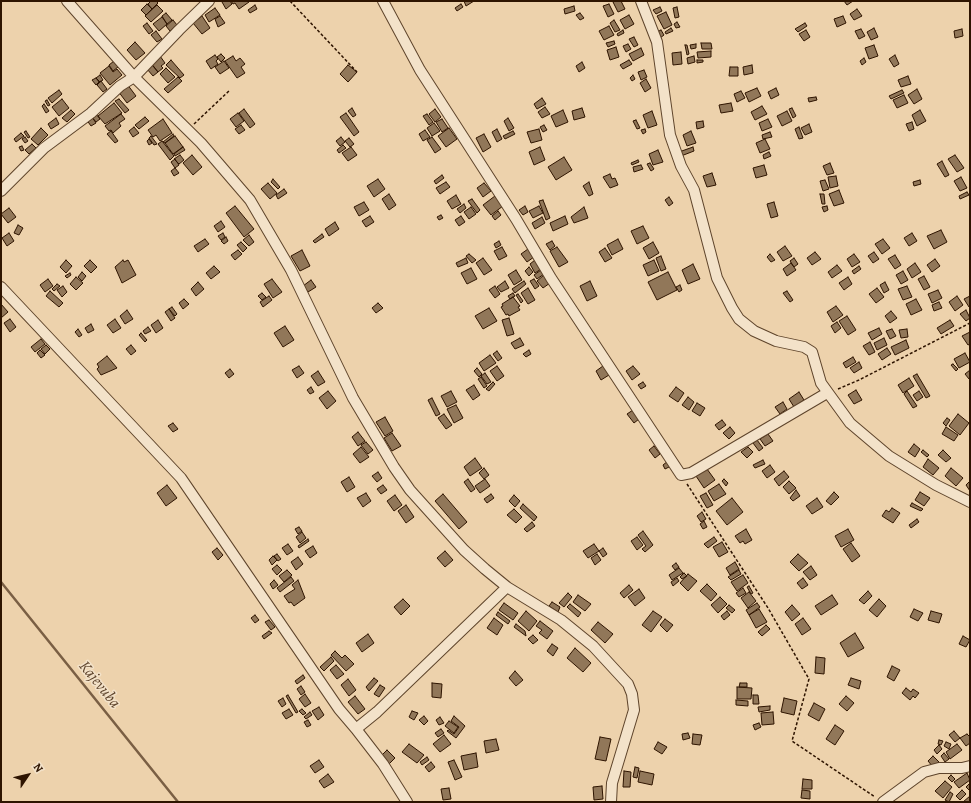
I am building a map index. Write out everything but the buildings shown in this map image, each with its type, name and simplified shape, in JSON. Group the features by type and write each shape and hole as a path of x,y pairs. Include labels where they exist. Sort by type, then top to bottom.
{"street":[{"path":"67,1 134,77 233,177 250,200 269,230 309,306 352,398 394,467 410,490 464,550 507,587 561,620 593,646 628,684 632,694 634,710 612,783 611,802"},
{"path":"1,192 44,148 91,113 120,86 134,77 209,1"},
{"path":"383,1 420,70 516,219 551,278 681,476 691,473 827,394"},
{"path":"641,1 657,42 670,135 681,166 694,190 707,235 710,260 723,293 739,319 754,331 776,341 804,347 812,352 821,383 827,394 850,423 889,456 936,485 970,502"},
{"path":"1,287 181,478 338,709 356,729 383,764 407,802"},
{"path":"356,729 376,712 507,587"},
{"path":"879,800 924,772 939,768 962,768 970,766"}],"path":[{"path":"290,1 357,72"},
{"path":"188,130 230,90"},
{"path":"827,394 859,380 970,323"},
{"path":"681,476 768,608 808,679 792,740 879,800"}],"waterway":[{"name":"Kajevuba","path":"1,582 178,802"}]}
